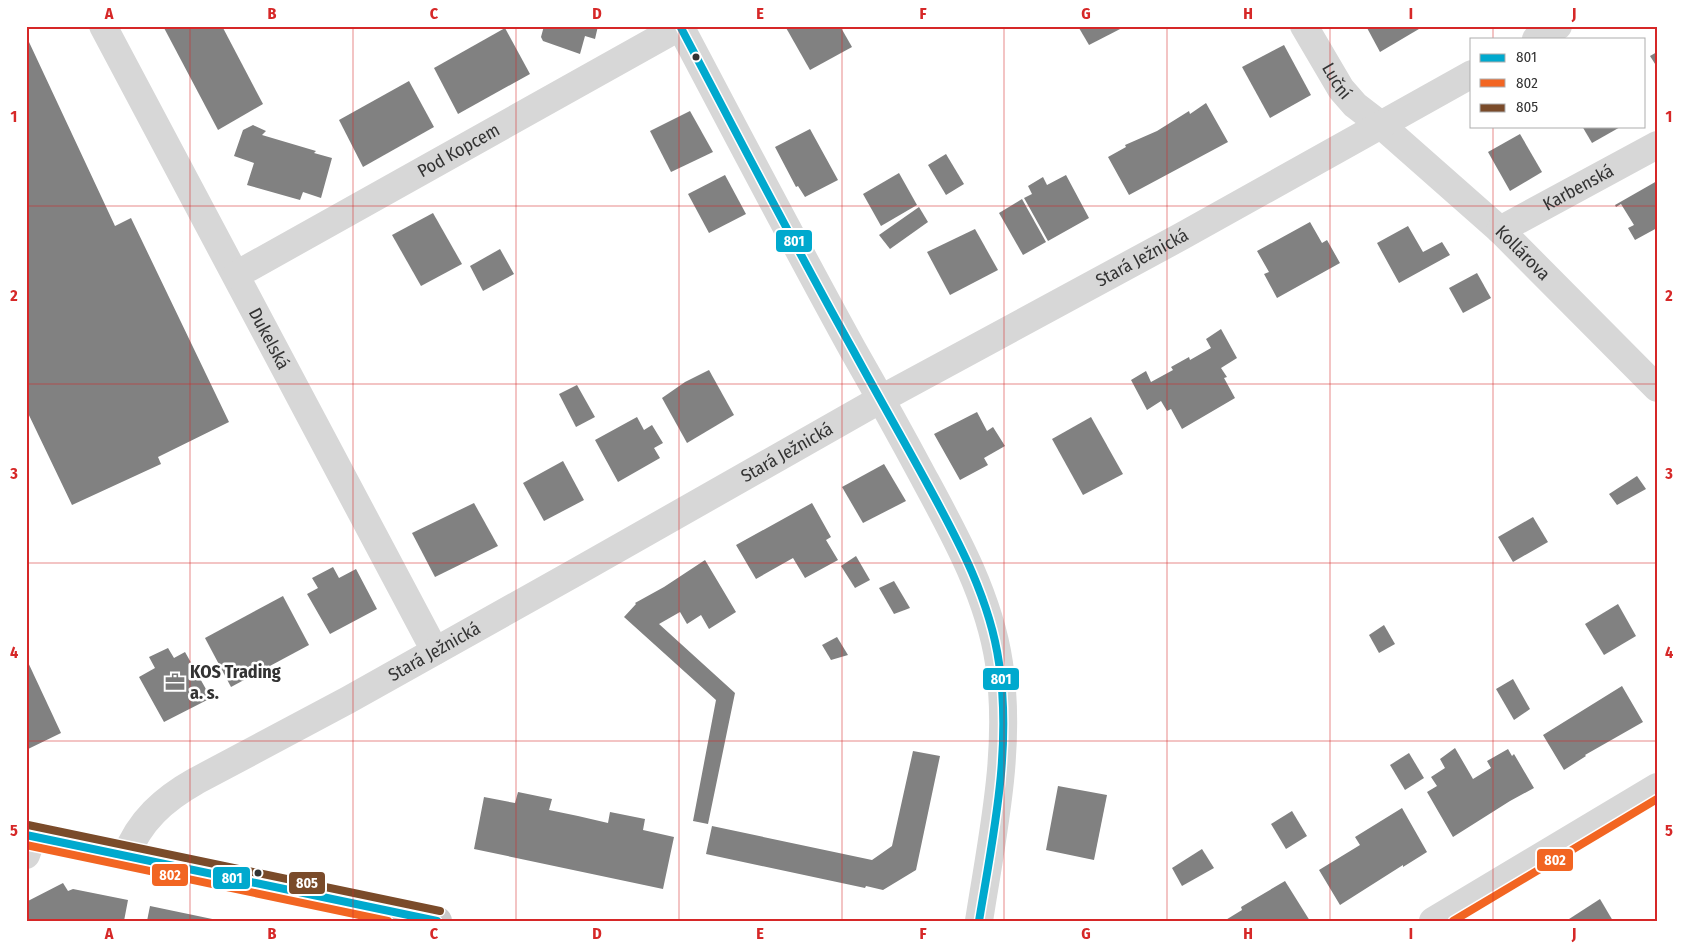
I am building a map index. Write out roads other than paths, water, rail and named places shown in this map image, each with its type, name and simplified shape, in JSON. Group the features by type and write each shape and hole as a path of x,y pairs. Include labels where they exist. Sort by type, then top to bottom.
{"main road":[{"path":"29,842 126,856 438,921"}],"street":[{"name":"Dukelská","path":"103,26 435,651"},
{"name":"Pod Kopcem","path":"236,275 680,26"},
{"path":"680,26 810,272 881,399 965,558 982,596 1000,664 1003,704 999,791 979,921"},
{"name":"Luční","path":"1304,26 1341,89 1355,105 1381,125"},
{"path":"1538,38 1558,26"},
{"name":"Stará Ježnická","path":"126,856 144,821 176,792 435,651 881,399 1470,75"},
{"name":"Kollárova","path":"1381,125 1500,230 1657,388"},
{"name":"Karbenská","path":"1500,230 1657,145"},
{"path":"1433,921 1657,787"}],"place":[{"name":"KOS Trading a. s.","path":"175,682"}]}
